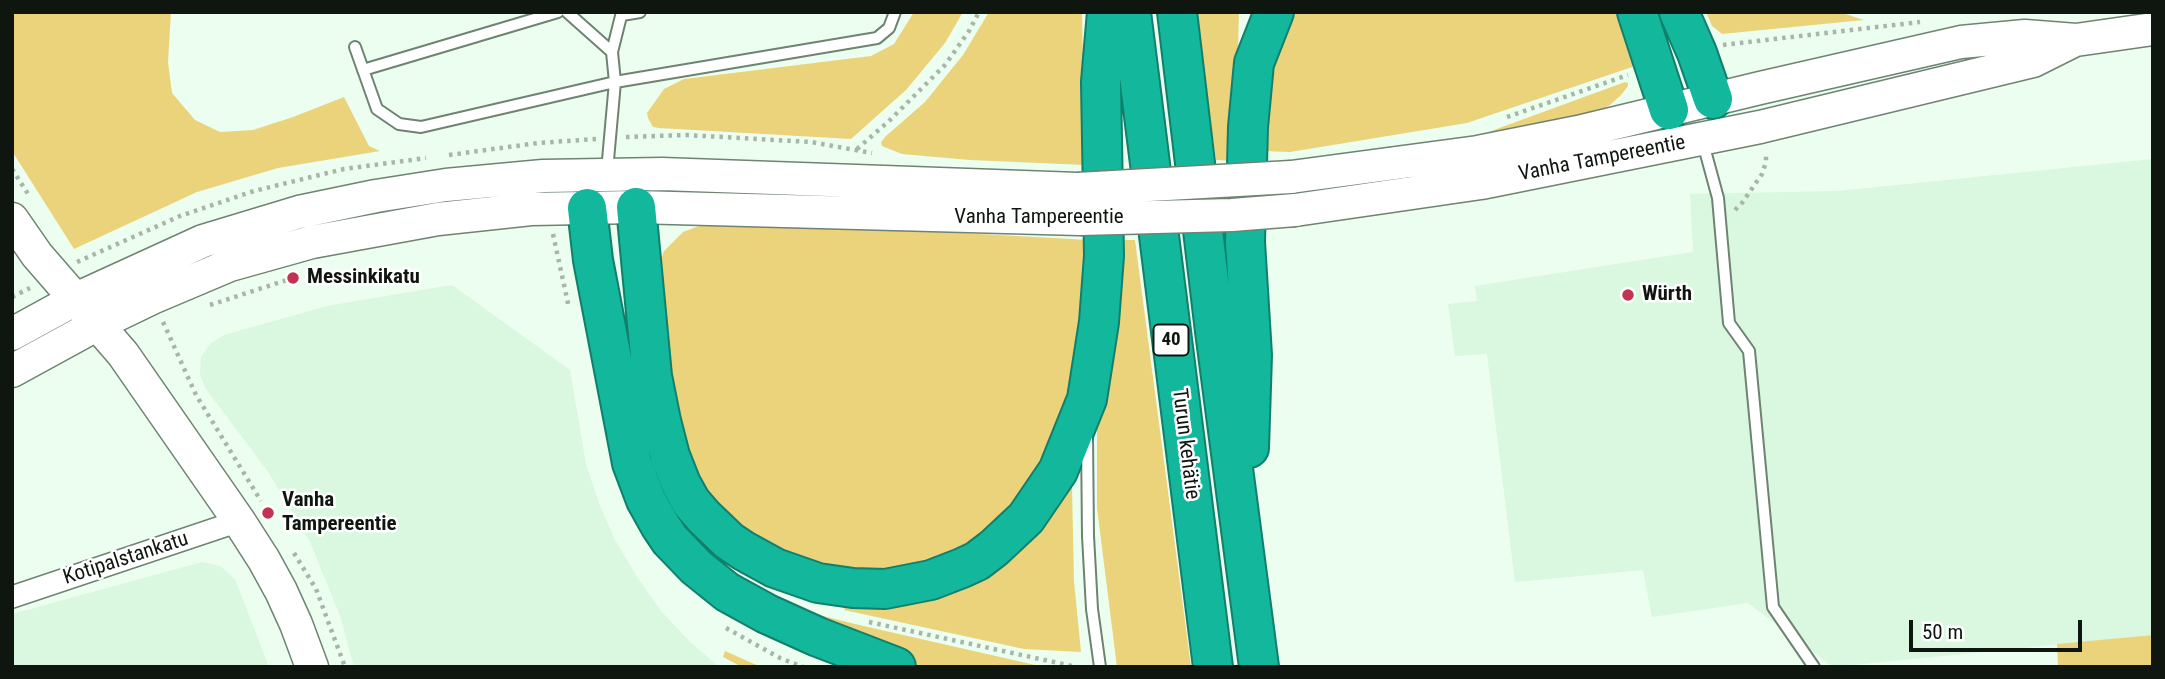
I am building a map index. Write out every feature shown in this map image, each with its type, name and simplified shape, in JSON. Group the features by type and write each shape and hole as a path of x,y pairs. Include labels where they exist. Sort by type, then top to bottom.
{"highway":[{"path":"636,207 652,376 673,466 691,502 715,529 744,551 782,571 818,583 853,589 885,589 931,580 976,561 1013,533 1026,518 1043,495 1068,450 1087,398 1099,322 1104,256 1101,82 1107,12"},
{"name":"Turun kehätie","path":"1131,12 1213,667"},
{"name":"Turun kehätie","path":"1177,12 1259,667"},
{"path":"1637,12 1669,110"},
{"path":"1679,12 1713,99"},
{"path":"1246,565 1252,355 1245,242 1248,127 1261,38"},
{"path":"587,208 575,260 632,463 646,500 670,540 709,578 744,602 818,637 896,667"}],"main road":[{"name":"Vanha Tampereentie","path":"12,371 98,324 230,265 312,242 438,219 531,209 1079,204 1478,152 1578,132 1961,42 2025,36 2077,40 2153,29"},
{"name":"Vanha Tampereentie","path":"12,334 76,299 203,241 299,212 446,185 543,176 662,174 1232,215 1295,210 1481,183 1760,127 2032,61 2077,40"},
{"path":"1669,110 1701,139 1713,99"},
{"path":"587,208 607,174 636,207"},
{"path":"12,219 37,255 98,324 252,514 264,560 296,624 312,667"}],"street":[{"name":"Kotipalstankatu","path":"12,597 252,514"}],"lane":[{"path":"363,70 558,12"},
{"path":"567,12 612,52"},
{"path":"607,174 615,82 612,52 622,13 640,12"},
{"path":"355,47 377,109 399,124 421,127 615,82 877,38 888,28 895,12"},
{"path":"1701,139 1718,198 1729,323 1749,351 1773,607 1814,667"},
{"path":"1087,398 1088,536 1092,610 1100,667"}],"path":[{"path":"538,143 686,135 811,142 857,149 945,65 979,12"},
{"path":"1718,46 1931,20"},
{"path":"1721,223 1742,203 1762,174 1766,162 1764,143"},
{"path":"202,308 293,278"},
{"path":"163,321 252,514"},
{"path":"289,545 316,589 345,667"},
{"path":"865,621 1077,667"}],"shaded area":[{"path":"12,12 171,12 168,62 172,93 195,120 220,132 253,130 344,97 369,146 380,151 278,168 197,192 74,249 12,151"},
{"path":"914,12 963,12 945,43 906,90 851,139 659,128 653,127 648,118 647,113 664,89 684,79 871,56 894,44"},
{"path":"989,12 1082,12 1085,165 902,154 882,146 881,142 886,136 925,102 963,55"},
{"path":"1195,12 1239,12 1235,161 1216,160"},
{"path":"1284,12 1618,12 1633,48 1635,66 1467,123 1290,152 1262,151 1263,105"},
{"path":"1706,12 1839,12 1864,20 1722,34 1712,26"},
{"path":"1625,82 1628,86 1621,95 1593,115 1453,145"},
{"path":"2153,159 2153,635 1833,667 1748,603 1652,617 1643,570 1515,582 1487,354 1455,356 1448,304 1477,301 1475,286 1693,252 1690,194 1838,191"},
{"path":"726,220 1089,240 1079,388 1015,519 919,576 796,568 715,509 679,447 658,267 664,251 683,232 707,223"},
{"path":"1117,240 1135,240 1191,667 1117,667 1097,508 1097,423"},
{"path":"452,285 570,370 586,464 615,540 661,611 690,642 719,667 354,667 340,616 310,542 269,473 206,389 200,375 201,357 210,344 224,335 327,306"},
{"path":"1068,484 1072,487 1074,581 1081,652 1024,649 844,610 847,604 895,603"},
{"path":"202,562 220,566 235,579 269,667 12,667 12,614"},
{"path":"803,611 1044,667 920,667 881,652"},
{"path":"2153,635 2153,667 2058,667 2057,644"},
{"path":"725,651 761,667 742,667 723,657"}],"place":[{"name":"Messinkikatu","path":"293,278"},
{"name":"Würth","path":"1628,295"},
{"name":"Vanha Tampereentie","path":"268,513"}]}
